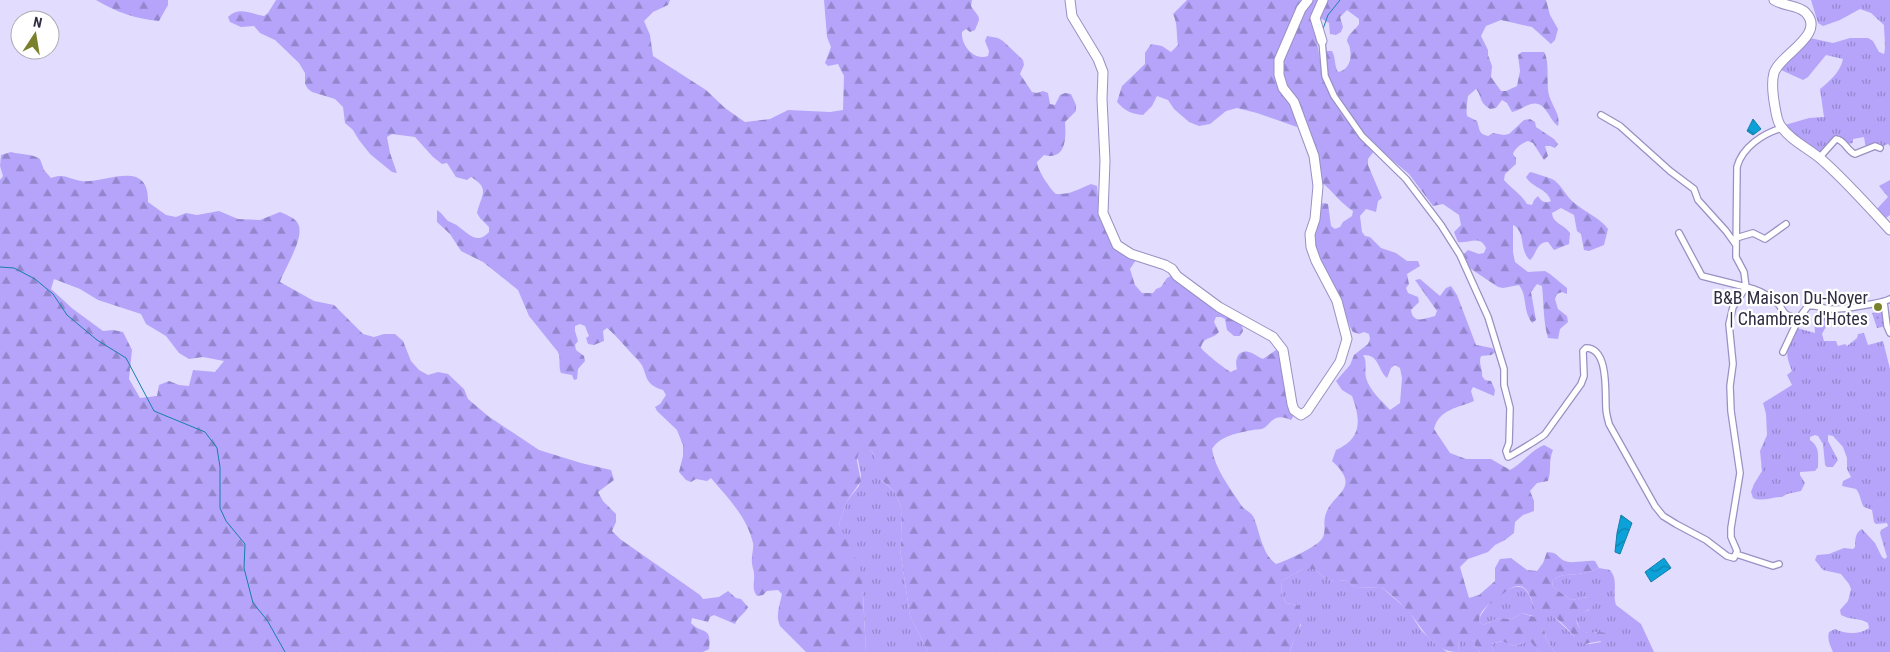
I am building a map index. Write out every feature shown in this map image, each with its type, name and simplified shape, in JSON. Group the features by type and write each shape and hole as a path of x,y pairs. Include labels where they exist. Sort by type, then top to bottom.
{"street":[{"path":"1070,0 1072,16 1092,48 1103,72 1102,99 1105,161 1103,213 1117,245 1131,254 1172,269 1177,276 1219,307 1273,337 1283,350 1292,404 1294,410 1301,415 1307,411 1336,368 1347,339 1338,301 1310,247 1310,234 1314,220 1318,186 1314,156 1294,102 1283,88 1279,75 1279,60 1300,9 1308,0"},
{"path":"1323,0 1315,18 1322,41 1325,76 1334,96 1362,136 1406,179 1442,225 1460,255 1488,317 1504,369 1504,385 1510,408 1509,442 1506,451 1508,457 1513,456 1523,447 1540,439 1545,434 1581,384 1584,376 1583,351 1586,348 1594,350 1605,374 1606,410 1609,424 1655,506 1663,516 1706,540 1727,556 1734,558 1736,554"},
{"path":"1774,0 1801,9 1809,17 1810,29 1808,36 1778,65 1774,72 1773,85 1780,124 1791,137 1819,158 1850,186 1890,230"},
{"path":"1601,115 1620,126 1662,164 1694,189 1698,200 1736,245"},
{"path":"1736,554 1731,537 1731,528 1740,473 1730,386 1733,364 1729,324 1733,307 1746,287 1744,272 1736,257 1738,163 1746,151 1758,139 1780,124"},
{"path":"1819,158 1836,139 1841,140 1855,154 1875,146 1880,148"},
{"path":"1736,238 1753,233 1765,239 1786,224"},
{"path":"1679,233 1702,276 1754,289 1774,300 1780,306 1783,313 1798,318"},
{"path":"1783,352 1798,318 1808,306 1845,309 1887,300 1886,326 1890,334"},
{"path":"1736,554 1773,566 1779,564"}],"green space":[{"path":"96,0 168,0 168,5 159,21 142,19 126,14"},
{"path":"276,0 670,0 668,5 653,12 644,21 650,35 653,56 706,90 725,108 745,122 770,119 788,110 830,112 843,110 844,76 838,64 828,66 825,63 831,47 827,37 824,0 972,0 971,6 979,17 978,21 975,30 970,32 966,29 962,32 962,37 969,51 978,56 988,56 989,51 985,41 987,36 998,38 1023,60 1024,65 1020,74 1032,92 1043,91 1048,93 1050,104 1055,105 1060,95 1065,93 1071,94 1076,105 1076,111 1065,122 1065,140 1061,151 1052,156 1044,155 1037,162 1041,174 1053,191 1056,194 1065,194 1091,184 1097,186 1100,216 1136,260 1130,269 1135,285 1142,293 1153,293 1171,276 1241,321 1243,331 1240,336 1234,336 1227,330 1225,319 1216,317 1214,322 1219,332 1202,344 1201,348 1225,368 1231,372 1237,369 1237,358 1244,352 1252,353 1263,359 1276,350 1279,352 1293,417 1291,420 1282,417 1276,418 1263,429 1230,435 1212,449 1216,464 1241,505 1253,516 1264,549 1276,564 1294,557 1321,540 1324,534 1324,520 1328,509 1345,485 1345,479 1341,471 1332,461 1336,450 1345,446 1355,434 1358,421 1352,396 1342,390 1336,381 1350,365 1354,355 1368,344 1370,339 1369,334 1353,332 1339,296 1314,250 1313,239 1319,207 1323,203 1328,204 1331,226 1335,229 1352,216 1353,211 1321,182 1282,76 1287,46 1296,27 1311,0 1319,0 1315,31 1324,83 1335,104 1364,142 1374,151 1368,159 1368,165 1382,198 1378,201 1376,212 1366,209 1360,216 1362,232 1381,248 1396,253 1407,261 1418,261 1420,266 1407,274 1409,284 1406,288 1408,293 1418,297 1419,302 1411,310 1414,318 1424,319 1435,316 1437,311 1415,280 1420,279 1440,296 1446,288 1451,286 1457,295 1476,345 1492,348 1496,352 1491,355 1481,356 1480,362 1482,376 1485,380 1491,381 1495,390 1494,396 1473,387 1471,391 1474,401 1445,413 1436,422 1434,429 1450,453 1466,459 1491,459 1510,470 1544,445 1553,450 1548,481 1537,483 1530,491 1534,501 1534,511 1523,515 1515,522 1514,533 1505,540 1495,545 1488,552 1468,559 1460,567 1469,598 1479,595 1495,581 1495,568 1500,559 1511,558 1527,570 1537,571 1543,563 1547,552 1554,553 1562,560 1568,562 1595,561 1599,568 1585,573 1563,575 1552,581 1553,587 1571,600 1588,597 1592,600 1593,606 1576,620 1585,632 1608,634 1607,640 1583,644 1556,619 1550,615 1537,612 1527,591 1523,587 1518,586 1508,590 1486,607 1479,621 1483,625 1499,618 1512,619 1522,613 1538,618 1543,622 1546,639 1555,652 1539,652 1531,642 1514,646 1502,641 1491,644 1493,652 1480,652 1475,646 1475,642 1467,639 1459,642 1458,652 1449,651 1434,643 1404,607 1381,587 1356,588 1346,580 1332,581 1322,576 1315,569 1303,569 1281,581 1282,595 1286,603 1298,605 1304,613 1290,652 928,652 910,616 900,549 902,537 901,508 895,492 878,477 876,460 871,450 859,450 857,461 861,481 847,501 839,524 859,566 862,578 866,652 806,652 780,626 778,614 782,594 778,590 767,591 763,595 757,596 755,593 752,566 753,543 742,516 711,478 707,481 696,479 691,482 686,480 679,472 683,456 683,445 677,430 655,407 660,404 666,395 663,390 648,381 637,359 607,328 603,331 604,341 594,345 588,344 586,338 589,336 585,326 580,324 575,326 578,341 575,345 576,350 584,356 585,361 578,369 577,379 574,380 572,375 561,373 558,352 529,316 518,290 483,262 461,251 450,234 437,222 437,210 448,221 473,237 481,238 485,236 489,232 489,227 477,213 483,193 481,185 471,177 467,180 456,177 447,163 442,164 433,157 415,137 392,134 387,137 397,173 392,172 370,154 353,130 345,123 343,107 335,99 308,89 305,84 305,73 299,63 275,40 260,33 254,26 241,27 230,22 228,17 241,11 264,16","holes":["1363,355 1373,357 1387,378 1391,368 1395,365 1400,368 1402,378 1400,403 1390,410 1376,395 1366,378"]},
{"path":"1187,0 1303,0 1276,76 1278,88 1293,109 1297,127 1237,108 1226,111 1210,124 1199,126 1189,122 1174,109 1168,100 1157,96 1152,106 1143,115 1128,112 1117,102 1122,86 1145,64 1145,53 1151,44 1162,46 1171,52 1178,45 1173,14"},
{"path":"1326,0 1546,0 1550,15 1558,29 1555,40 1551,44 1532,27 1501,20 1486,26 1481,36 1488,50 1492,66 1491,77 1501,91 1517,86 1520,71 1518,55 1522,52 1544,52 1547,61 1549,95 1557,114 1558,126 1544,108 1536,104 1528,105 1512,112 1507,103 1502,100 1496,108 1490,109 1482,102 1476,89 1468,96 1467,116 1477,121 1481,132 1488,136 1493,133 1509,134 1524,120 1530,119 1535,122 1536,127 1554,139 1558,144 1555,148 1545,146 1548,156 1544,160 1533,143 1528,141 1521,144 1513,154 1516,158 1516,164 1505,174 1504,180 1527,204 1532,205 1538,196 1543,202 1551,201 1546,193 1532,184 1526,177 1530,172 1552,179 1571,200 1608,229 1604,245 1589,251 1584,250 1581,234 1577,231 1574,215 1561,208 1552,213 1554,220 1570,233 1569,244 1554,250 1548,242 1541,244 1530,260 1525,252 1520,232 1513,225 1515,262 1528,272 1545,271 1567,288 1567,294 1562,292 1557,294 1555,299 1558,309 1567,316 1568,322 1560,329 1558,339 1548,338 1546,332 1542,286 1537,284 1531,292 1536,320 1532,323 1519,285 1498,287 1468,265 1464,254 1468,250 1479,254 1484,253 1486,248 1477,240 1458,242 1454,232 1461,225 1459,215 1443,204 1433,206 1409,174 1363,133 1348,112 1327,73 1326,51 1332,51 1338,72 1345,69 1351,57 1347,39 1359,24 1359,19 1347,10 1340,17 1343,27 1341,32 1336,35 1330,34 1329,23 1320,18 1320,13"},
{"path":"1811,0 1890,0 1890,146 1888,144 1883,146 1879,143 1866,149 1864,137 1853,139 1853,143 1847,144 1839,136 1818,154 1785,125 1809,118 1824,117 1820,89 1834,76 1842,63 1843,59 1826,55 1808,77 1803,80 1781,70 1779,68 1810,38 1833,43 1850,38 1868,38 1873,41 1879,52 1884,54 1885,51 1884,25 1871,13 1860,9 1840,20 1823,26 1818,23"},
{"path":"11,152 36,157 40,159 44,170 51,178 63,176 81,181 91,181 134,176 141,180 146,188 148,202 166,215 176,217 186,213 197,215 219,211 238,219 260,220 280,212 291,217 297,222 299,235 280,282 314,301 334,305 363,334 374,337 384,334 395,334 403,341 411,361 419,370 428,375 438,372 448,374 464,389 468,399 488,416 539,450 611,470 614,480 598,492 603,501 616,514 616,522 612,531 620,539 703,599 719,597 728,591 736,598 741,599 748,607 747,609 735,624 714,615 710,617 708,622 692,618 691,623 708,633 709,636 709,649 703,652 0,652 0,180 3,176 0,166 1,155","holes":["54,279 80,289 98,300 141,314 146,324 166,336 179,353 189,359 203,357 224,361 215,372 193,370 189,386 169,381 159,385 157,396 140,398 129,379 132,350 123,332 103,331 73,309 51,289"]},
{"path":"1890,180 1890,215 1886,218 1876,210 1888,197 1879,186"},
{"path":"1885,311 1887,326 1877,328 1872,313"},
{"path":"1827,314 1829,321 1822,334 1824,341 1836,341 1838,346 1845,344 1847,346 1857,338 1858,334 1864,333 1868,345 1883,341 1890,369 1890,652 1833,652 1828,638 1829,632 1835,629 1852,633 1861,632 1869,628 1868,623 1865,621 1841,615 1840,610 1848,601 1851,589 1849,584 1841,574 1823,570 1815,560 1817,555 1829,554 1844,548 1853,549 1857,534 1862,529 1875,543 1882,557 1885,559 1887,557 1880,533 1881,530 1888,526 1887,523 1876,524 1872,510 1864,507 1856,489 1842,486 1843,481 1851,477 1847,469 1847,458 1843,447 1833,436 1828,435 1828,441 1838,460 1833,467 1827,467 1825,465 1823,444 1818,436 1810,437 1810,440 1817,448 1818,467 1815,471 1800,472 1805,483 1801,491 1782,497 1760,500 1753,498 1751,492 1762,471 1760,451 1767,435 1766,414 1763,403 1792,385 1787,375 1792,371 1787,353 1797,328 1815,333 1814,319"},
{"path":"859,450 871,450 877,460 877,472 882,481 895,492 901,508 902,537 900,549 910,616 928,652 866,652 863,593 839,524 847,501 859,486 861,475 857,455"},
{"path":"1599,568 1610,570 1613,574 1616,605 1641,624 1654,652 1555,652 1546,639 1544,628 1533,616 1522,613 1512,619 1499,618 1483,625 1479,621 1485,609 1497,597 1511,588 1523,588 1535,609 1552,615 1574,636 1589,644 1601,642 1596,632 1591,634 1581,631 1576,620 1578,615 1589,610 1588,597 1571,600 1553,587 1552,581 1563,575 1585,573"},
{"path":"1303,569 1315,569 1322,576 1332,581 1346,580 1356,588 1381,587 1408,610 1421,630 1430,639 1447,652 1290,652 1295,635 1301,625 1298,605 1286,603 1282,595 1281,581"},
{"path":"1463,639 1470,639 1475,642 1475,646 1480,652 1458,652 1459,642"},
{"path":"1503,641 1514,646 1525,642 1532,642 1539,652 1493,652 1491,644"}],"water":[{"path":"1753,119 1761,129 1753,135 1747,131"},
{"path":"1621,515 1632,523 1620,554 1615,552"},
{"path":"1664,558 1671,568 1651,582 1645,572"}],"waterway":[{"path":"1323,29 1328,15 1340,0"},
{"path":"0,267 14,268 35,279 53,294 67,315 97,340 126,358 154,411 205,432 217,448 220,467 220,508 226,521 245,544 244,568 253,603 267,620 285,652"}],"place":[{"name":"B&B Maison Du-Noyer | Chambres d'Hotes","path":"1878,307"}]}
